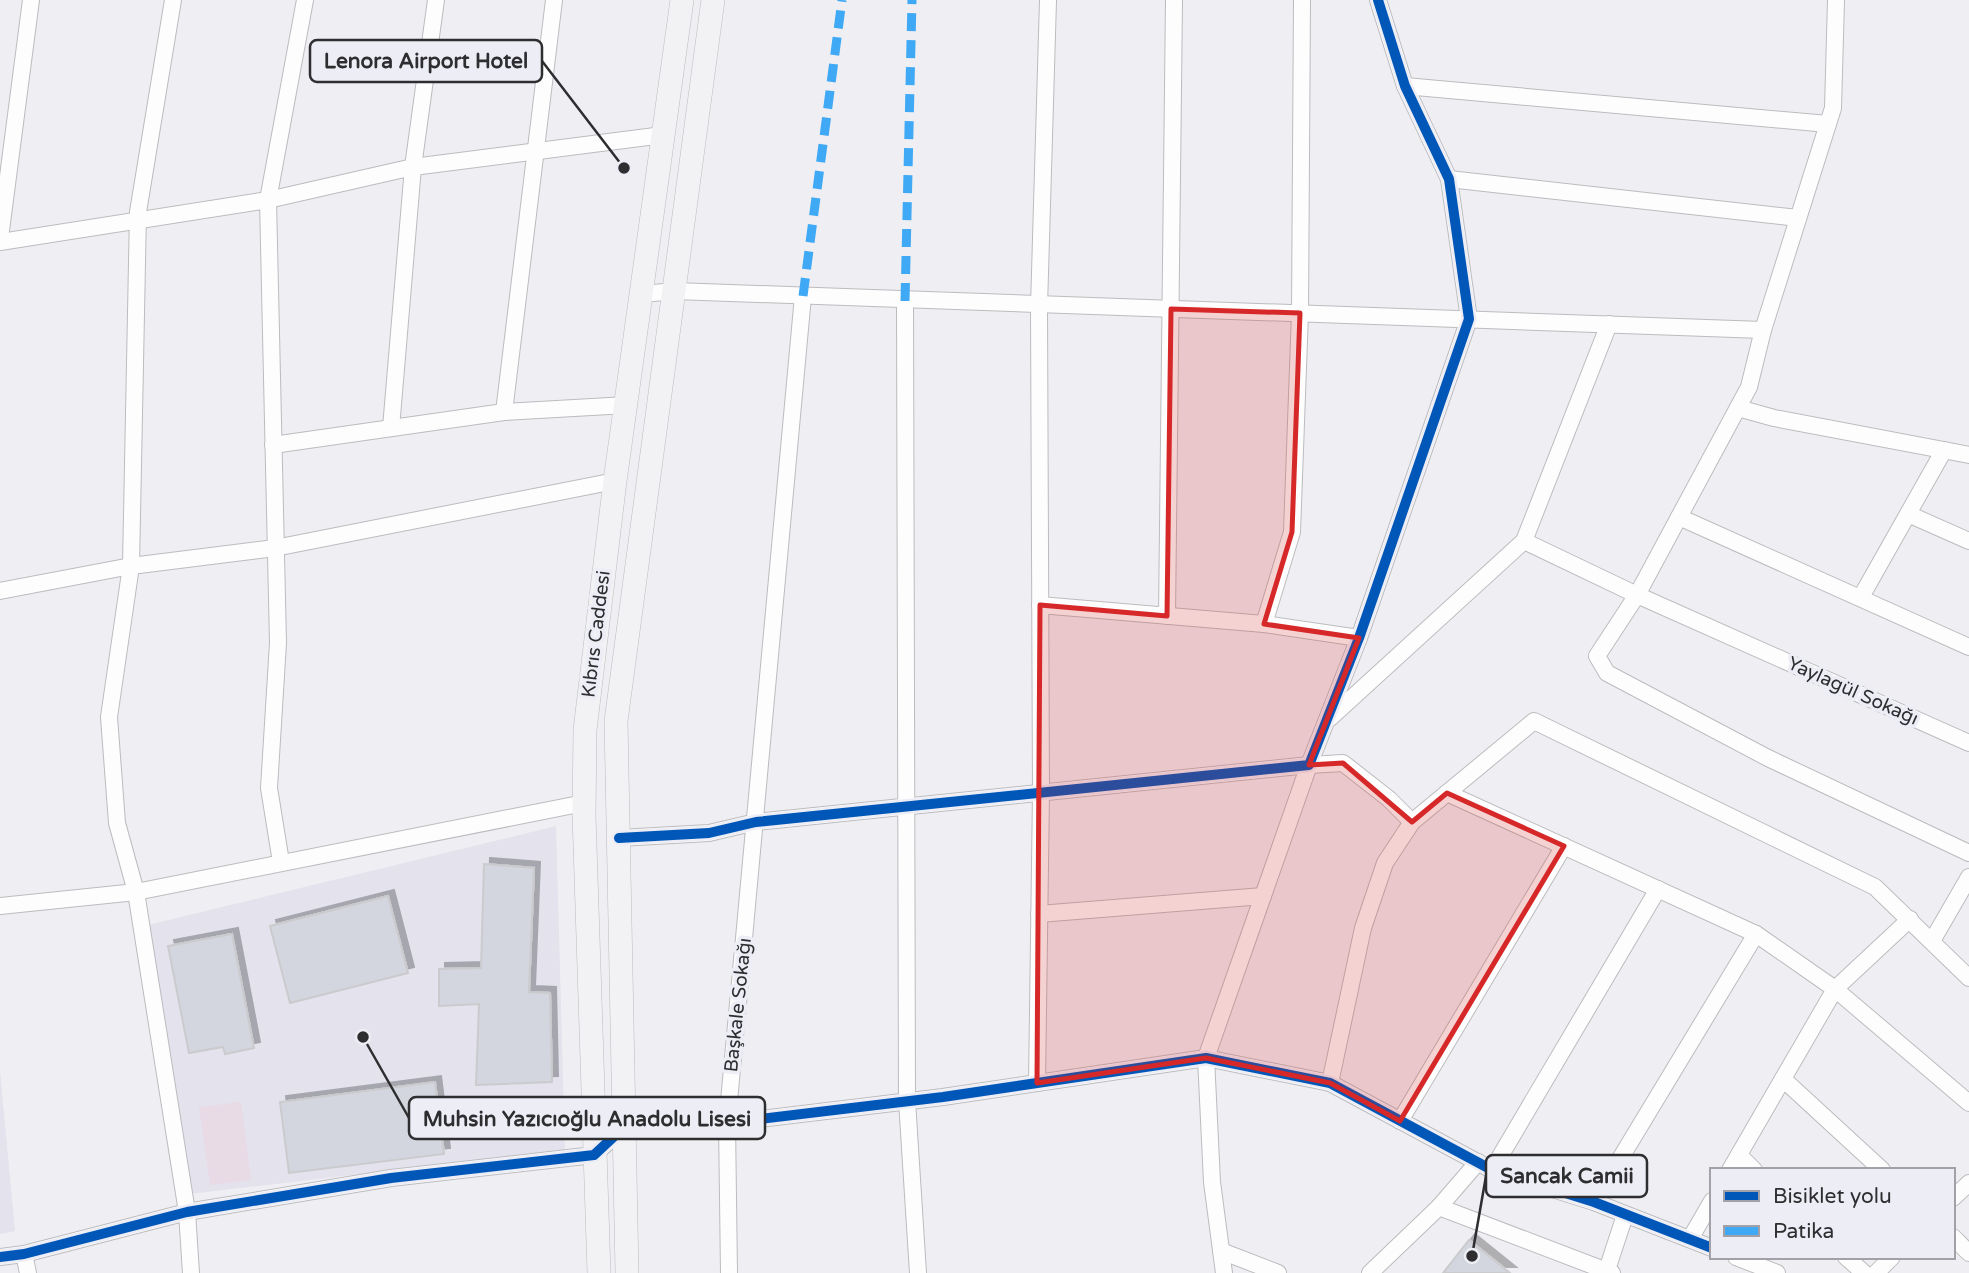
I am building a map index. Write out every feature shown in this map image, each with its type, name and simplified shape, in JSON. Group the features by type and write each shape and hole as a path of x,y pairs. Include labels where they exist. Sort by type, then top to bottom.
{"main road":[{"name":"Kıbrıs Caddesi","path":"599,1273 584,803 589,687 682,0"},
{"path":"627,1273 615,753 618,697 713,0"}],"street":[{"path":"31,0 0,240 138,222 268,200 413,167 663,135"},
{"path":"173,0 152,109 138,222 131,566 108,717 117,823 136,892 187,1212 191,1273"},
{"path":"281,862 269,788 278,643 268,200 305,0"},
{"path":"391,428 413,167 436,0"},
{"path":"504,412 554,0"},
{"path":"1037,1083 1041,792 1040,307 1048,0"},
{"path":"1167,616 1174,0"},
{"path":"1264,624 1292,532 1300,313 1301,0"},
{"path":"1224,1273 1212,1182 1206,1058 1308,765 1359,638 1469,319 1449,179 1405,86 1378,0"},
{"path":"1836,0 1833,108 1763,331 1749,387 1637,595 1597,656 1607,673 1768,758 1969,853"},
{"path":"1405,86 1828,124"},
{"path":"1449,179 1798,218"},
{"path":"642,294 675,290 1040,307 1300,313 1763,331"},
{"name":"Başkale Sokağı","path":"729,1273 727,1123 803,296"},
{"path":"905,301 906,1101 918,1273"},
{"path":"1326,722 1524,541 1609,324"},
{"path":"273,445 504,412 627,405"},
{"path":"1738,408 1774,418 1969,454"},
{"path":"1861,597 1944,450"},
{"path":"0,591 131,566 275,548 615,481"},
{"path":"1908,514 1969,541"},
{"path":"1679,517 1969,647"},
{"name":"Yaylagül Sokağı","path":"1524,541 1637,595 1969,743"},
{"path":"1040,605 1264,624 1359,638"},
{"path":"1330,1083 1363,928 1385,863 1412,822 1534,721 1875,887 1966,970"},
{"path":"619,838 709,832 756,822 1343,763 1389,799 1412,822"},
{"path":"1447,793 1756,934 1835,989 1969,1103"},
{"path":"0,906 136,892 584,803"},
{"path":"1400,1121 1564,846"},
{"path":"1932,941 1969,877"},
{"path":"1370,1273 1485,1166 1658,889"},
{"path":"1039,914 1263,896"},
{"path":"1731,1168 1835,989 1910,919"},
{"path":"1594,1202 1756,934"},
{"path":"0,1257 24,1254 187,1212 391,1178 594,1155 623,1128 727,1123 906,1101 1206,1058 1330,1083 1485,1166 1594,1202 1710,1247"},
{"path":"1783,1079 1880,1168"},
{"path":"1739,1155 1752,1168"},
{"path":"1955,1196 1969,1183"},
{"path":"1690,1239 1710,1204"},
{"path":"1438,1207 1608,1272 1625,1215"},
{"path":"1955,1239 1969,1253"},
{"path":"1221,1251 1278,1273"},
{"path":"24,1254 28,1273"},
{"path":"1741,1259 1777,1273"},
{"path":"1848,1259 1864,1273"},
{"path":"1876,1273 1890,1259"}],"highlighted area":[{"path":"1171,309 1300,313 1292,532 1264,624 1359,638 1309,765 1343,763 1412,822 1447,793 1564,846 1400,1121 1330,1083 1206,1058 1037,1083 1040,605 1167,616"}],"shaded area":[{"path":"556,826 565,1150 189,1194 148,925"},
{"path":"0,1071 15,1231 0,1234"},
{"path":"241,1102 251,1180 210,1185 199,1107"}],"building":[{"path":"484,864 534,868 529,992 550,993 552,1082 476,1085 479,1004 439,1006 439,969 481,968"},
{"path":"388,896 408,973 290,1003 270,926"},
{"path":"232,934 254,1048 225,1054 223,1047 189,1053 168,946"},
{"path":"435,1082 444,1154 289,1173 280,1102"},
{"path":"1469,1240 1510,1273 1443,1273"}],"marked path":[{"path":"803,296 842,0"},
{"path":"905,301 912,0"}],"cycle path":[{"path":"619,838 709,833 756,822 1309,765 1359,638 1469,319 1449,179 1405,86 1378,0"},
{"path":"0,1257 24,1254 187,1212 391,1178 594,1155 623,1128 727,1123 943,1097 1206,1058 1330,1083 1492,1170 1594,1202 1710,1247"}],"place":[{"name":"Lenora Airport Hotel","path":"624,168"},
{"name":"Muhsin Yazıcıoğlu Anadolu Lisesi","path":"363,1037"},
{"name":"Sancak Camii","path":"1472,1256"}]}
